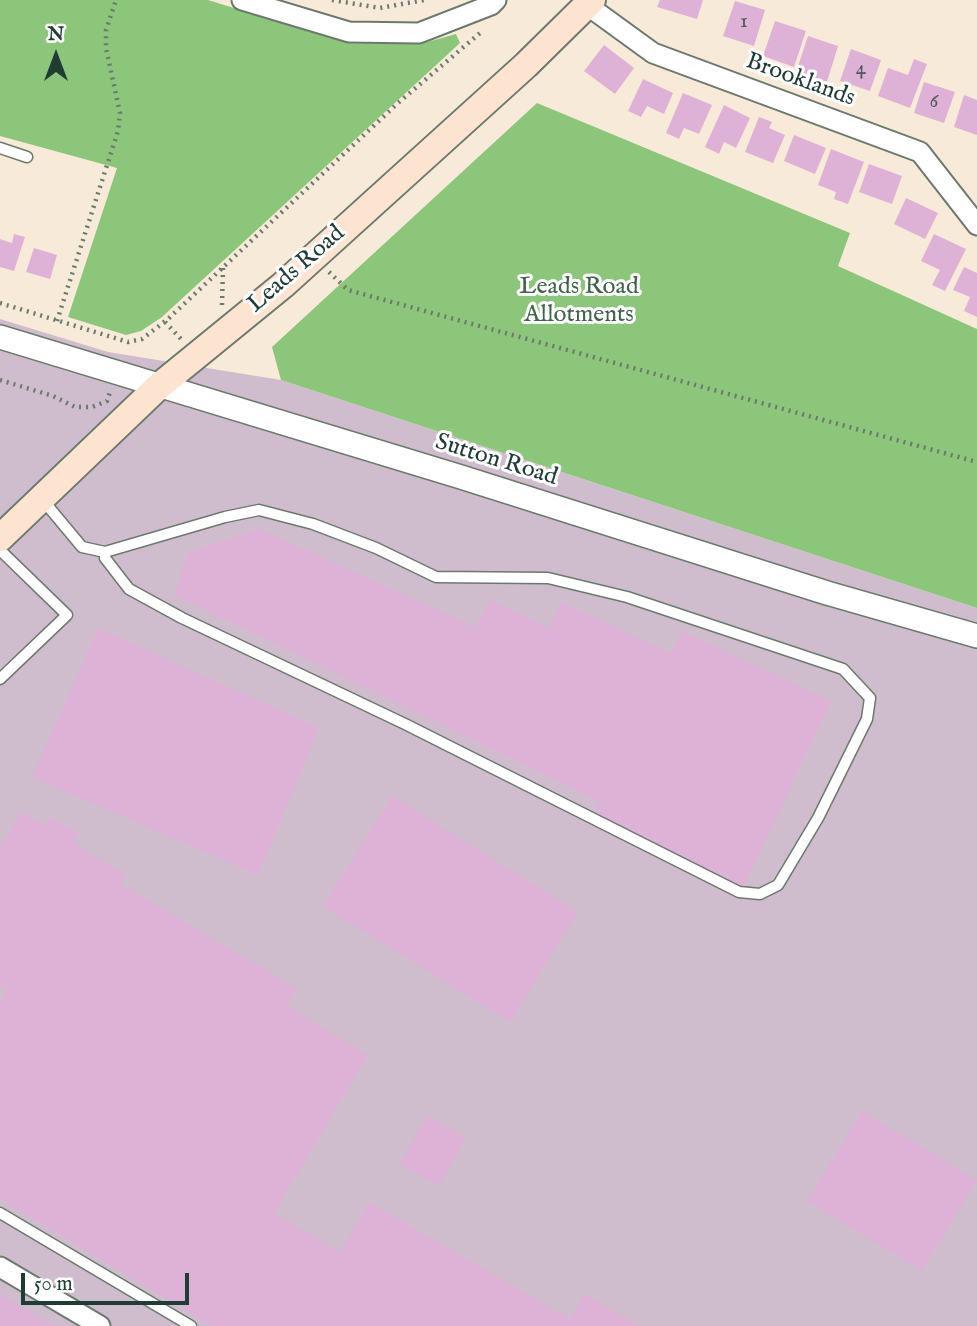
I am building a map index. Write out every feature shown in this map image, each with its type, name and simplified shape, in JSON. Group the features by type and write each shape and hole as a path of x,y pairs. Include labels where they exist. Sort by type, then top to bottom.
{"main road":[{"name":"Leads Road","path":"0,538 159,387 314,257 526,65 590,3"}],"street":[{"path":"242,0 349,32 419,33 491,5 496,0"},
{"name":"Brooklands","path":"590,3 653,53 920,152 977,225"},
{"name":"Sutton Road","path":"0,337 461,477 827,593 977,636"},
{"path":"0,1267 100,1326"}],"lane":[{"path":"0,148 27,158"},
{"path":"42,499 82,547 105,552 225,517 259,510 325,528 376,548 436,577 548,578 627,597 843,669 870,698 867,719 818,818 778,886 760,894 739,892 405,723 181,618 129,589 105,558 105,552"},
{"path":"0,550 66,615 0,679"},
{"path":"0,1213 191,1326"}],"path":[{"path":"57,321 118,131 120,113 106,48 106,30 116,0"},
{"path":"332,0 380,8 424,0"},
{"path":"0,303 128,342 142,339 165,322 398,103 481,31"},
{"path":"314,257 348,290 977,462"},
{"path":"223,267 222,305 235,324"},
{"path":"0,380 53,396 75,407 92,407"}],"shaded area":[{"path":"0,319 108,352 281,380 977,608 977,1326 0,1326"}],"green space":[{"path":"0,0 208,0 344,42 420,44 456,34 460,43 162,317 141,331 126,335 68,317 117,168 0,136"},
{"name":"Leads Road Allotments","path":"537,103 850,233 838,266 977,329 977,608 281,380 272,347"}],"building":[{"path":"660,0 703,0 697,19 657,7"},
{"path":"735,1 765,10 754,46 723,36"},
{"path":"775,21 806,31 794,67 763,56"},
{"path":"808,36 838,46 827,82 796,72"},
{"path":"604,45 634,68 615,94 584,71"},
{"path":"851,49 881,60 870,91 840,81"},
{"path":"914,59 927,64 910,108 878,96 888,68 908,75"},
{"path":"643,79 673,93 664,114 647,106 641,117 628,111"},
{"path":"924,82 955,92 944,123 914,113"},
{"path":"683,93 712,105 699,134 684,128 679,139 666,133"},
{"path":"964,95 977,100 977,135 954,127"},
{"path":"724,105 750,118 736,148 724,142 719,154 705,147"},
{"path":"759,117 772,122 769,128 785,135 773,163 745,152"},
{"path":"794,135 826,148 815,174 784,161"},
{"path":"831,149 864,162 848,204 834,199 836,192 818,185"},
{"path":"869,164 902,176 892,204 859,192"},
{"path":"906,198 938,213 925,239 894,224"},
{"path":"14,234 25,237 14,271 0,267 0,239 12,243"},
{"path":"934,234 966,249 945,291 932,285 940,270 921,261"},
{"path":"34,248 57,255 50,279 26,272"},
{"path":"964,267 977,273 977,317 964,311 970,297 953,290"},
{"path":"259,529 476,627 489,600 549,628 561,602 671,653 682,631 831,701 744,886 592,815 599,801 175,595 187,553"},
{"path":"98,628 319,728 258,875 32,777"},
{"path":"392,796 578,912 510,1022 323,906"},
{"path":"21,812 45,826 50,817 79,834 73,843 126,875 121,884 297,989 287,1006 368,1055 274,1213 340,1252 369,1202 570,1319 584,1293 638,1326 212,1326 0,1199 0,1001 7,989 0,985 0,847"},
{"path":"862,1111 977,1180 922,1271 807,1201"},
{"path":"427,1116 466,1138 439,1186 400,1164"},
{"path":"0,1294 55,1326 0,1326"}]}
